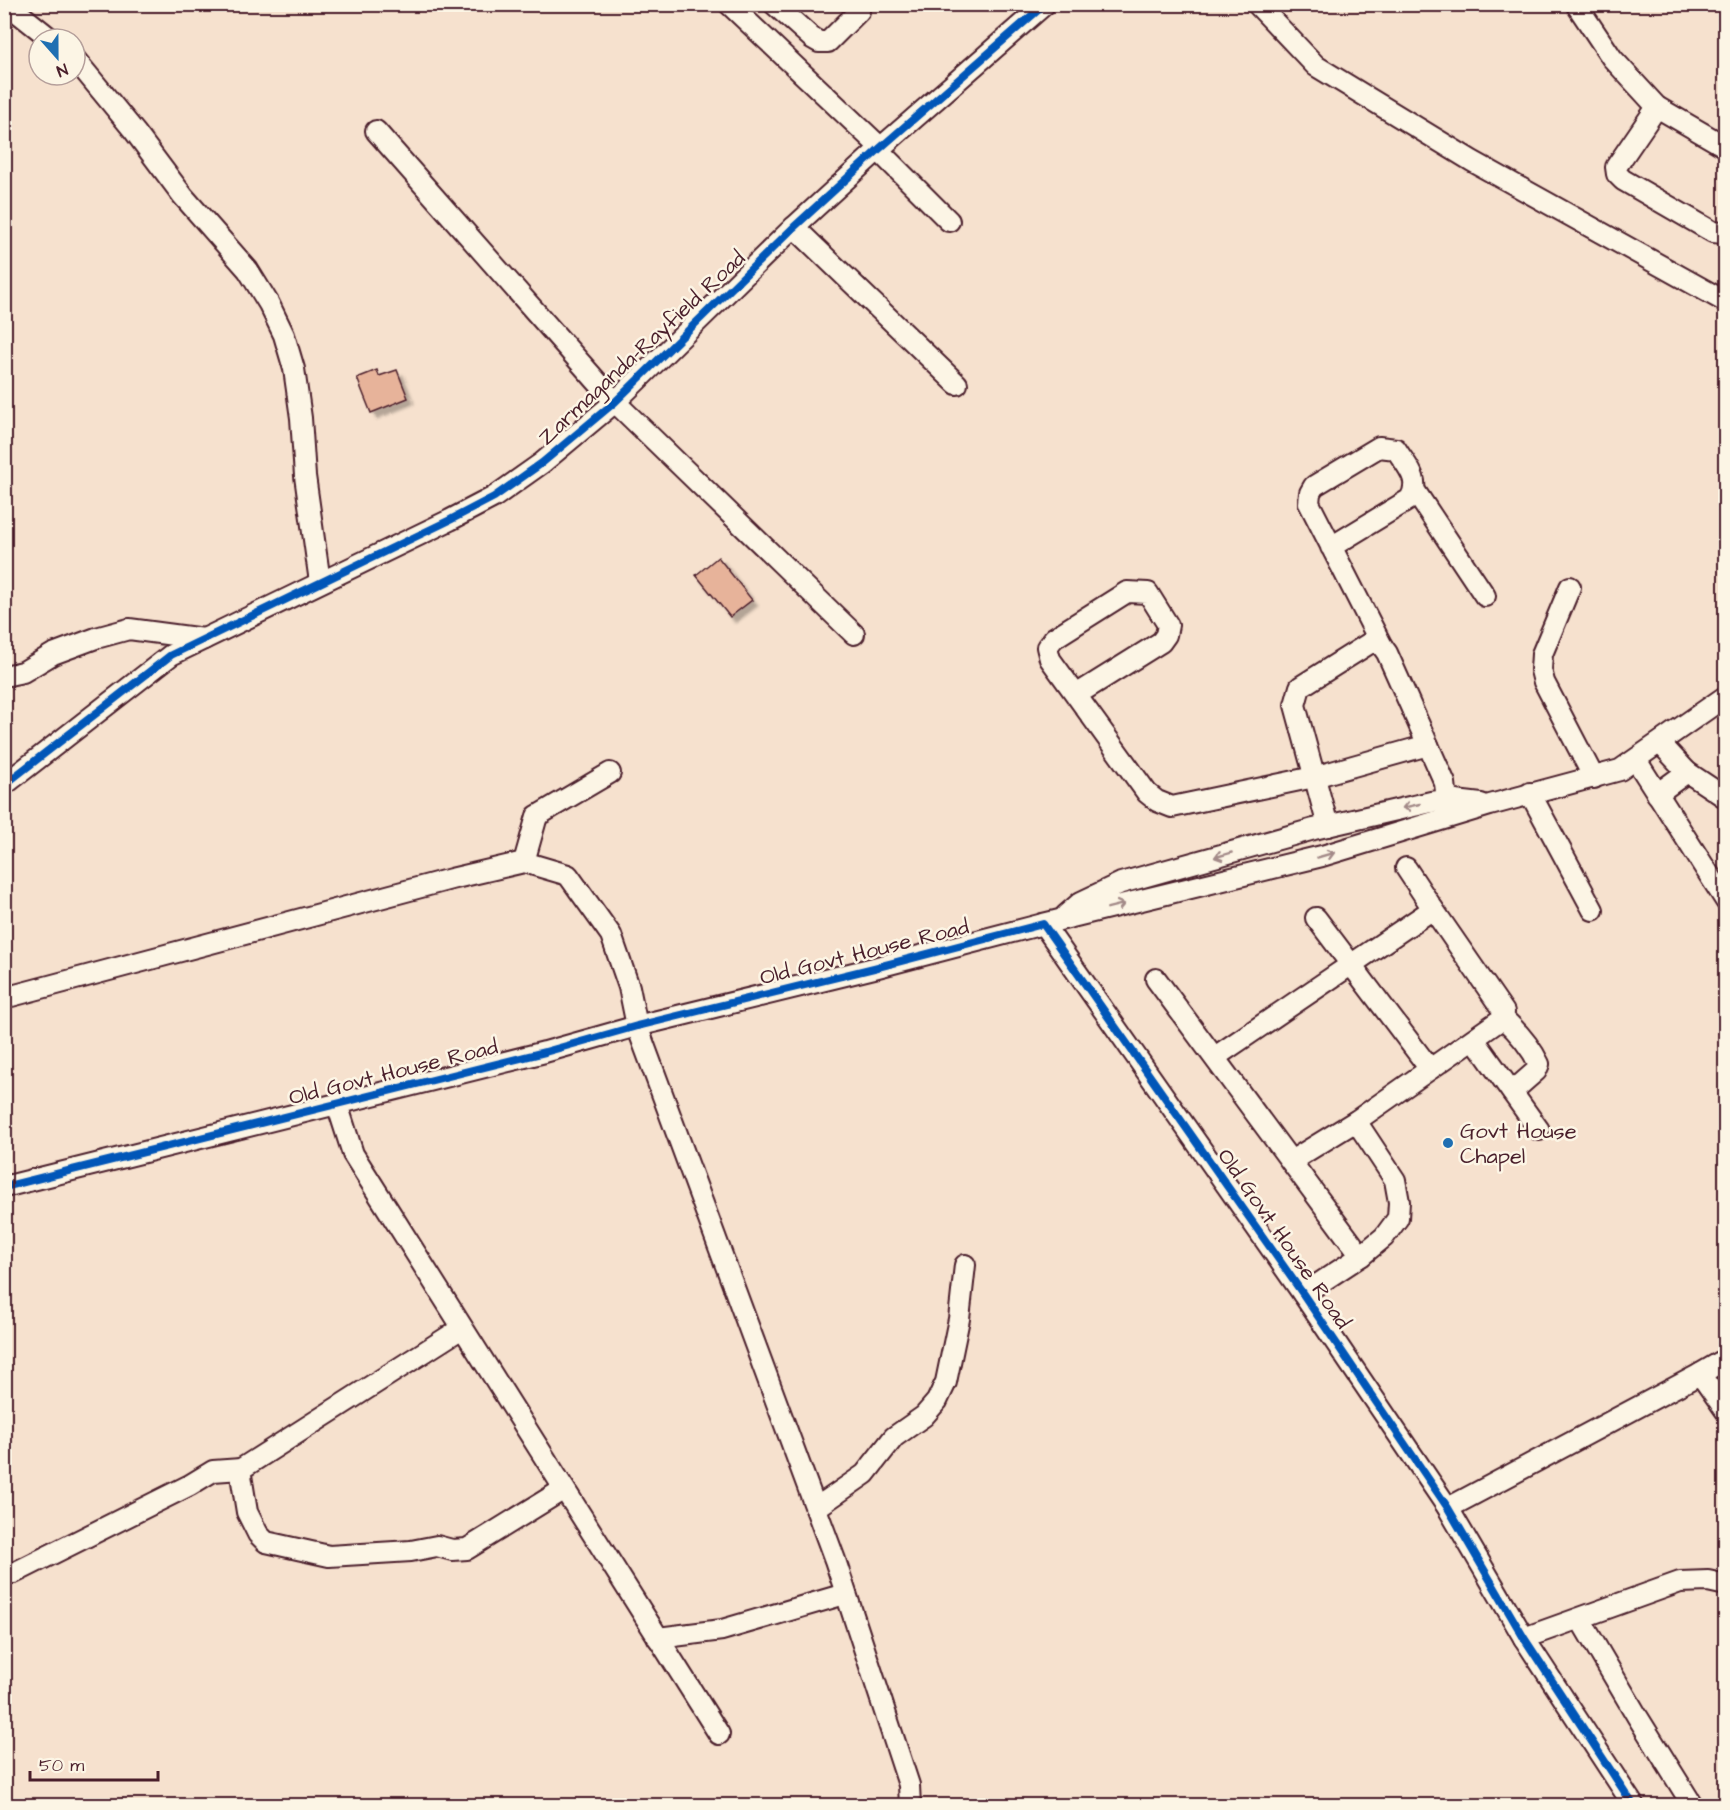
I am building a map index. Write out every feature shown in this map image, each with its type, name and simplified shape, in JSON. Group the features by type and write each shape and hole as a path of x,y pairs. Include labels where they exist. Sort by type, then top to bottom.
{"street":[{"path":"729,4 879,149 949,221"},
{"path":"774,4 812,38 819,42 828,42 859,11 857,4"},
{"name":"Zarmaganda-Rayfield Road","path":"4,785 171,655 450,520 494,497 543,463 615,402 794,227 879,149 1045,4"},
{"path":"1257,4 1316,66 1472,161 1725,302"},
{"path":"1576,4 1612,58 1657,107 1725,147"},
{"path":"9,5 36,27"},
{"path":"87,74 183,196 248,270 270,304 284,335 294,369 301,418 305,476 320,582"},
{"path":"1657,107 1616,167 1617,174 1623,180 1713,232 1724,233 1725,231"},
{"path":"376,131 615,402 854,634"},
{"path":"794,227 957,384"},
{"path":"1331,547 1410,499 1415,491 1415,481 1396,448 1379,447 1314,486 1310,493 1309,503 1331,547 1382,646 1388,653 1445,783 1447,800"},
{"path":"1415,491 1485,596"},
{"path":"1570,587 1542,654 1541,670 1544,682 1594,778"},
{"path":"1076,695 1161,642 1166,635 1168,625 1148,593 1127,592 1054,638 1047,647 1050,659 1076,695 1147,793 1157,801 1172,807 1314,777 1428,745"},
{"path":"4,676 23,672 54,654 96,638 129,629 204,639"},
{"path":"1328,825 1295,705 1300,687 1373,641 1382,646"},
{"path":"1051,922 1323,856 1530,793 1620,770 1725,696"},
{"path":"1660,743 1687,772 1725,798"},
{"path":"1636,760 1725,901"},
{"path":"1657,794 1687,772"},
{"path":"524,862 537,816 610,773"},
{"path":"1530,793 1593,910"},
{"path":"1051,922 1081,902 1121,883 1328,825 1447,800 1490,805"},
{"path":"1286,837 1293,863"},
{"path":"4,998 451,879 524,862 568,875 611,935 629,987 637,1026 835,1560 909,1785 910,1806"},
{"path":"1291,1161 1356,1121 1503,1018 1504,1012 1406,868"},
{"path":"1215,1057 1433,909"},
{"path":"1316,918 1430,1069"},
{"name":"Old Govt House Road","path":"4,1187 545,1052 637,1026 1051,922 1448,1508 1524,1638 1634,1806"},
{"path":"1156,979 1361,1256"},
{"path":"1503,1018 1516,1030 1539,1064 1536,1071 1512,1092"},
{"path":"1474,1039 1539,1130"},
{"path":"338,1104 353,1154 719,1734"},
{"path":"1303,1294 1361,1256 1384,1237 1398,1218 1399,1202 1395,1180 1356,1121"},
{"path":"816,1508 865,1474 894,1437 924,1416 937,1401 946,1382 959,1319 965,1264"},
{"path":"14,1573 190,1485 213,1471 240,1469 462,1328"},
{"path":"1448,1508 1725,1359"},
{"path":"1700,1374 1725,1411"},
{"path":"240,1469 247,1512 258,1534 267,1542 329,1556 411,1551 436,1546 452,1550 467,1549 564,1490"},
{"path":"1524,1638 1680,1582 1708,1581 1725,1585"},
{"path":"658,1638 722,1630 845,1594"},
{"path":"1580,1619 1693,1806"}],"building":[{"path":"377,370 379,376 397,370 408,398 371,413 357,378"},
{"path":"718,557 752,600 730,617 696,575"}],"cycle path":[{"path":"4,785 171,655 450,520 494,497 542,463 615,402 794,227 878,150 1045,4"},
{"path":"4,1187 545,1052 637,1026 1043,924 1303,1294 1448,1508 1524,1638 1634,1806"}],"place":[{"name":"Govt House Chapel","path":"1448,1143"}]}
